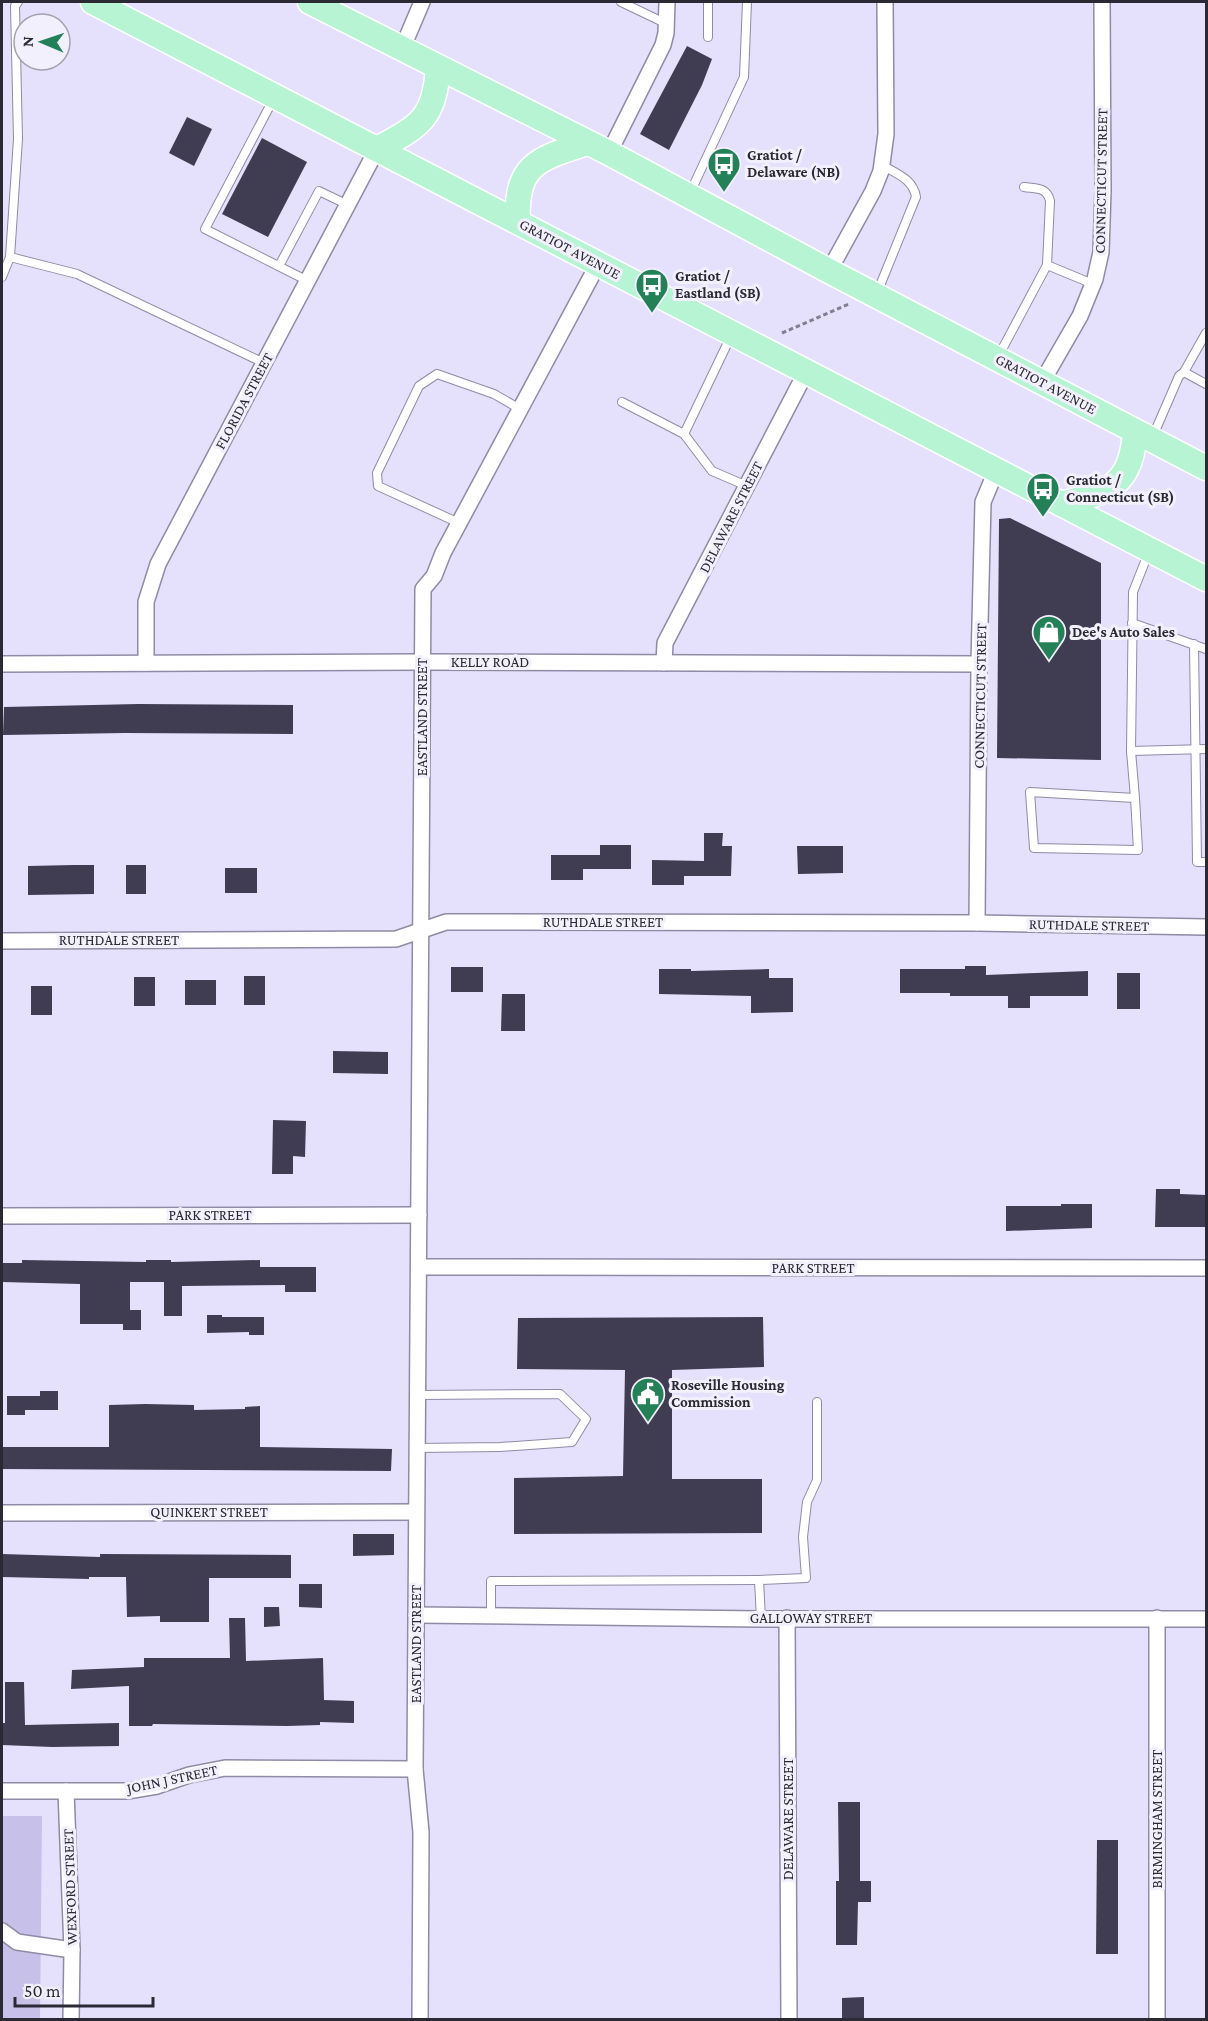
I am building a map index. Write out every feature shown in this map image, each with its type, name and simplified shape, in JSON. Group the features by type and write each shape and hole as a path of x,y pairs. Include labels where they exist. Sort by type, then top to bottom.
{"main road":[{"name":"GRATIOT AVENUE","path":"93,2 1206,579"},
{"name":"GRATIOT AVENUE","path":"310,2 609,153 688,197 1206,468"},
{"path":"377,149 417,125 428,113 434,100 438,68"},
{"path":"518,222 517,201 519,187 524,176 550,155 586,143"},
{"path":"1061,504 1091,496 1109,488 1122,477 1143,436"}],"street":[{"path":"402,50 422,2"},
{"path":"609,153 663,45 667,24 667,2"},
{"path":"829,271 873,191 882,165 886,134 885,2"},
{"name":"CONNECTICUT STREET","path":"1042,382 1080,316 1093,284 1101,252 1102,2"},
{"name":"FLORIDA STREET","path":"146,663 145,618 150,584 183,514 377,149"},
{"name":"EASTLAND STREET","path":"420,2019 420,1832 415,1768 423,589 434,576 443,553 598,264"},
{"name":"DELAWARE STREET","path":"664,663 665,643 806,372"},
{"name":"CONNECTICUT STREET","path":"977,923 983,502 996,471"},
{"name":"KELLY ROAD","path":"2,664 422,662 979,664"},
{"name":"RUTHDALE STREET","path":"2,941 396,939 446,922 977,923 1206,927"},
{"name":"PARK STREET","path":"2,1216 419,1215"},
{"name":"PARK STREET","path":"419,1268 1206,1268"},
{"name":"QUINKERT STREET","path":"2,1513 416,1512"},
{"name":"GALLOWAY STREET","path":"416,1615 1206,1619"},
{"name":"DELAWARE STREET","path":"787,1618 789,2019"},
{"name":"BIRMINGHAM STREET","path":"1157,1618 1157,2019"},
{"name":"JOHN J STREET","path":"2,1791 127,1791 225,1768 415,1768"},
{"name":"WEXFORD STREET","path":"66,1791 72,1950 71,2019"},
{"path":"2,1931 17,1942 72,1950"}],"lane":[{"path":"2,277 10,257 18,139 15,6 18,2"},
{"path":"621,2 667,24"},
{"path":"708,2 708,37"},
{"path":"688,197 744,77 747,2"},
{"path":"275,96 205,229 308,281"},
{"path":"877,295 916,197 915,187 910,182 882,165"},
{"path":"997,358 1047,265 1050,201 1048,193 1045,190 1024,187"},
{"path":"279,266 319,191 348,205"},
{"path":"10,257 77,274 264,363"},
{"path":"1047,265 1093,284"},
{"path":"1143,436 1206,333"},
{"path":"684,434 732,334"},
{"path":"1184,372 1206,384"},
{"path":"459,523 378,486 377,473 419,386 437,374 494,394 520,409"},
{"path":"622,402 684,434 712,471 747,486"},
{"path":"1135,798 1030,792 1034,848 1138,850 1135,798 1131,751 1133,592 1150,550"},
{"path":"1132,623 1206,649"},
{"path":"1194,644 1197,862 1206,862"},
{"path":"1131,751 1206,749"},
{"path":"417,1448 500,1447 572,1442 586,1419 560,1394 418,1395"},
{"path":"490,1615 491,1581 806,1578 803,1537 807,1502 817,1480 817,1402"},
{"path":"759,1580 761,1618"}],"path":[{"path":"782,333 851,304"}],"shaded area":[{"path":"2,1816 42,1816 40,2019 2,2020"}],"building":[{"path":"687,46 712,59 702,85 669,150 640,134"},
{"path":"187,117 212,129 194,166 169,153"},
{"path":"262,138 307,162 268,237 222,214"},
{"name":"Dee's Auto Sales","path":"1010,518 1101,563 1101,760 997,758 999,519"},
{"path":"138,704 293,705 293,734 3,735 4,707"},
{"path":"704,833 723,833 722,846 732,846 731,876 684,876 684,885 652,885 652,860 704,861"},
{"path":"600,845 631,845 631,869 583,869 583,880 551,880 551,855 600,855"},
{"path":"797,846 843,846 843,873 798,874"},
{"path":"94,865 94,894 28,895 28,866"},
{"path":"126,865 146,865 146,894 126,894"},
{"path":"225,868 257,868 257,893 225,893"},
{"path":"965,966 986,966 986,975 1088,971 1088,996 1030,996 1030,1008 1008,1008 1008,996 900,993 900,969 965,969"},
{"path":"451,967 483,967 483,992 451,992"},
{"path":"659,969 691,969 691,971 769,969 769,978 793,978 793,1012 751,1013 751,996 659,994"},
{"path":"1117,973 1140,973 1140,1009 1117,1009"},
{"path":"244,976 265,976 265,1005 244,1005"},
{"path":"134,977 155,977 155,1006 134,1006"},
{"path":"185,980 216,980 216,1005 185,1005"},
{"path":"31,986 52,986 52,1015 31,1015"},
{"path":"502,994 525,994 525,1031 501,1031"},
{"path":"333,1051 388,1052 388,1074 333,1073"},
{"path":"273,1120 306,1121 305,1157 293,1156 293,1174 272,1174"},
{"path":"1156,1189 1180,1189 1180,1194 1206,1195 1206,1227 1155,1227"},
{"path":"1061,1204 1092,1204 1092,1228 1006,1231 1006,1206 1061,1206"},
{"path":"22,1260 146,1262 146,1260 171,1260 171,1262 260,1260 260,1267 316,1267 316,1292 285,1292 285,1285 182,1286 182,1316 164,1316 164,1282 130,1282 130,1310 141,1310 141,1330 123,1330 123,1324 80,1324 80,1284 2,1282 2,1263 22,1263"},
{"path":"207,1315 264,1317 264,1335 249,1335 249,1332 207,1333"},
{"name":"Roseville Housing Commission","path":"763,1317 764,1367 672,1370 672,1479 762,1479 762,1533 514,1534 514,1478 623,1476 625,1370 517,1369 518,1318"},
{"path":"40,1391 58,1391 58,1410 25,1410 25,1415 7,1415 7,1396 40,1396"},
{"path":"109,1405 194,1405 194,1410 245,1409 245,1407 260,1406 260,1447 392,1449 391,1471 2,1469 2,1447 109,1447"},
{"path":"353,1534 394,1534 394,1555 353,1556"},
{"path":"2,1554 100,1557 100,1554 291,1555 291,1578 209,1578 209,1622 160,1622 160,1616 127,1617 126,1577 89,1577 89,1579 2,1577"},
{"path":"299,1584 322,1584 322,1608 299,1607"},
{"path":"264,1607 279,1607 280,1626 264,1627"},
{"path":"229,1618 245,1618 246,1661 323,1658 324,1700 354,1701 354,1723 320,1722 320,1725 287,1726 153,1724 152,1726 129,1726 129,1686 71,1689 72,1670 144,1667 144,1658 230,1658"},
{"path":"5,1682 24,1682 25,1725 119,1723 119,1746 2,1745 2,1723 5,1723"},
{"path":"838,1802 860,1802 860,1881 871,1881 871,1902 858,1902 857,1945 836,1945 836,1881 839,1881"},
{"path":"1097,1840 1118,1840 1118,1954 1096,1954"},
{"path":"864,1997 864,2019 842,2019 842,1998"}],"place":[{"name":"Gratiot / Delaware (NB)","path":"724,193"},
{"name":"Gratiot / Eastland (SB)","path":"652,314"},
{"name":"Gratiot / Connecticut (SB)","path":"1043,518"},
{"name":"Dee's Auto Sales","path":"1049,661"},
{"name":"Roseville Housing Commission","path":"648,1423"}]}
